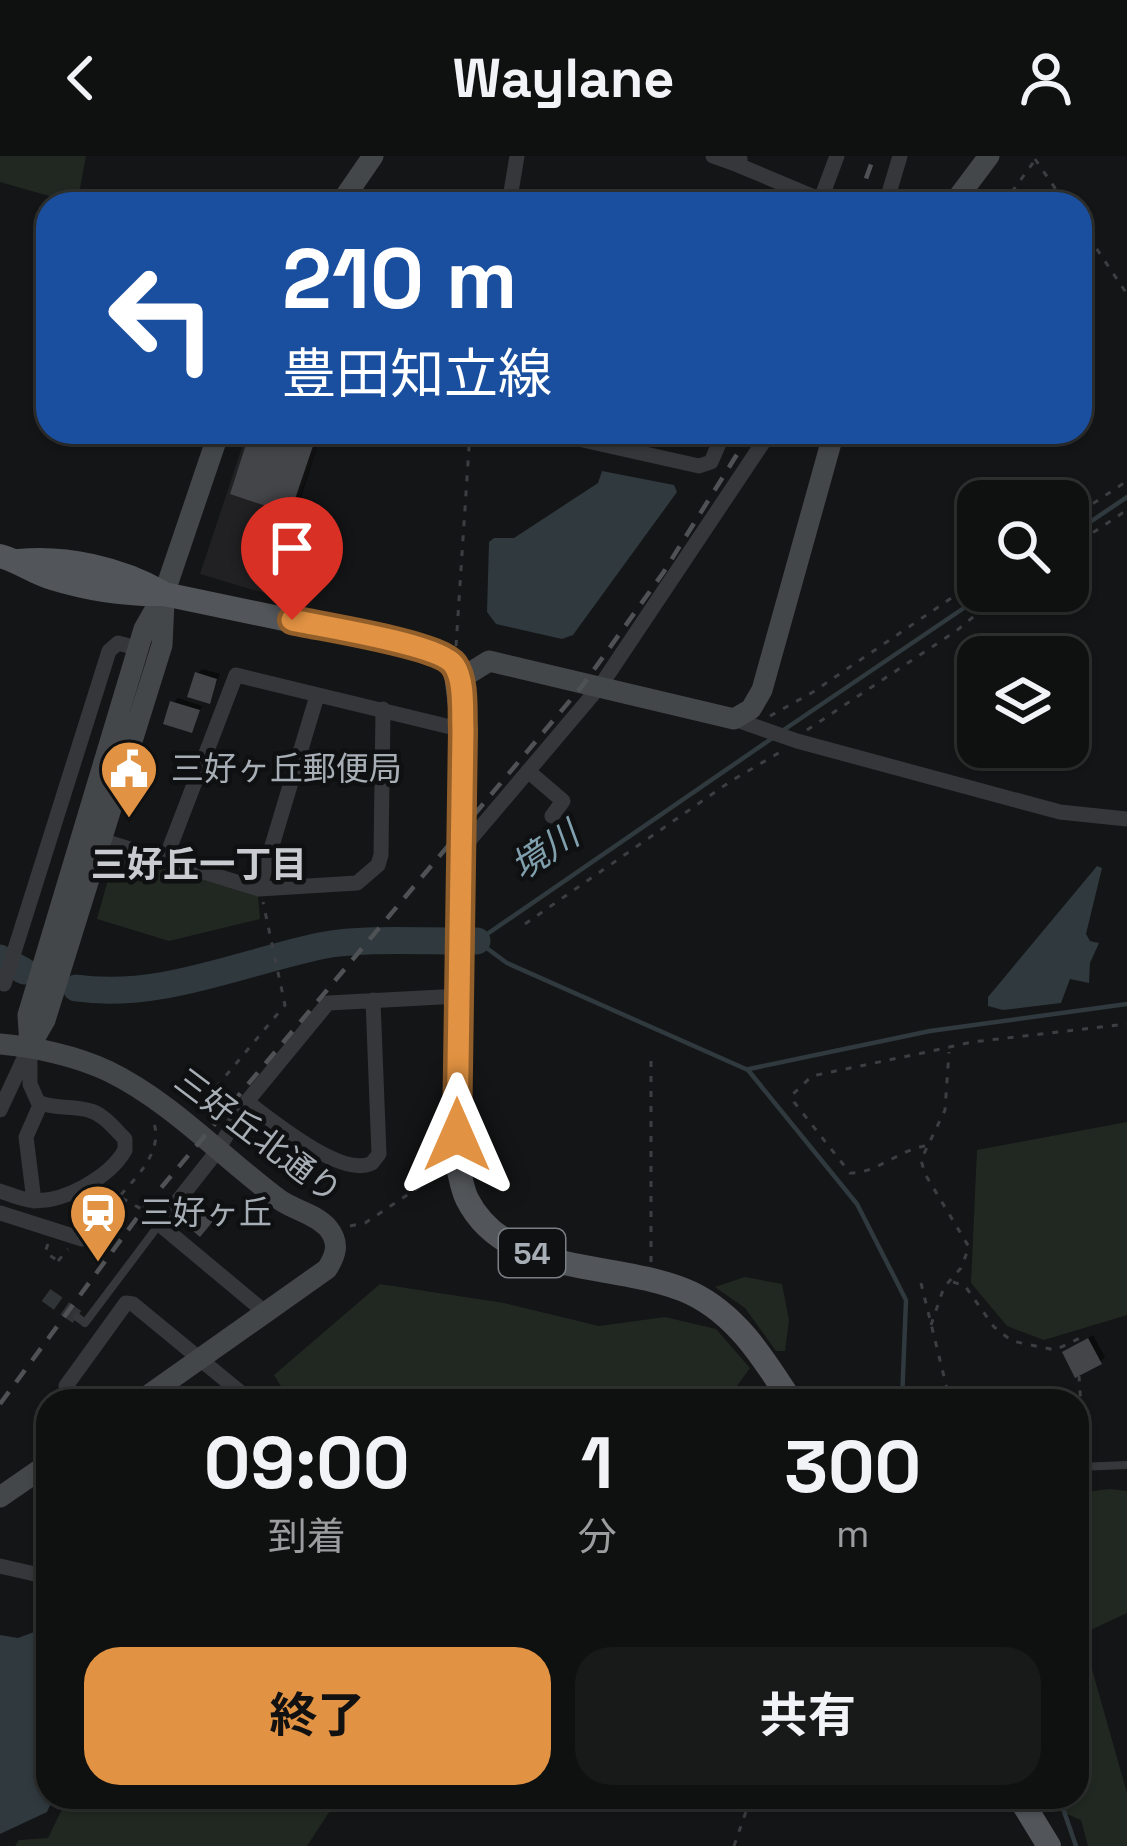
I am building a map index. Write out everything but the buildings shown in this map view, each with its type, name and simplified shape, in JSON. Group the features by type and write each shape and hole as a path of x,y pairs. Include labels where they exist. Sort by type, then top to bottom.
{"main road":[{"path":"10,558 46,558 124,575 164,594 432,650 457,673"},
{"name":"54","path":"457,673 463,730 457,1163 466,1198 492,1232 508,1244 550,1258 647,1278 694,1295 734,1324 781,1389"},
{"path":"1026,1809 1049,1846"}],"street":[{"path":"348,192 373,156"},
{"path":"511,192 517,156"},
{"path":"713,156 740,161 800,192"},
{"path":"824,192 837,156"},
{"path":"890,192 900,156"},
{"path":"961,192 989,156"},
{"path":"0,1110 45,1020 144,629 164,594 215,444"},
{"path":"601,444 699,466 711,462 719,444"},
{"path":"461,850 601,685 762,444"},
{"path":"750,724 830,444"},
{"path":"92,838 162,645 164,594"},
{"path":"4,984 109,651 118,643 140,649"},
{"path":"457,673 490,661 601,685 1060,812 1127,819"},
{"path":"164,860 233,677 463,730"},
{"path":"259,889 317,696"},
{"path":"92,838 259,889 357,883 378,865 383,710"},
{"path":"528,771 563,801 552,816"},
{"path":"266,1313 161,1221 218,1150 247,1102 328,1003 459,985"},
{"path":"247,1102 304,1144 355,1166 372,1163 379,1154 373,1000"},
{"name":"三好丘北通り","path":"0,1043 30,1046 105,1069 140,1089 285,1203 331,1231 337,1252 327,1269 157,1389"},
{"path":"0,1191 34,1201 75,1190 103,1174 124,1150 125,1139 100,1116 41,1103 30,1084 30,1046"},
{"path":"34,1201 26,1137 41,1103"},
{"path":"0,1214 82,1238 100,1217 115,1228"},
{"path":"67,1389 125,1303 133,1304 236,1389"},
{"path":"0,1497 36,1472"},
{"path":"0,1566 36,1574"}],"lane":[{"path":"77,1317 85,1323 161,1221"},
{"path":"1089,1467 1127,1466"}],"path":[{"path":"1011,192 1036,157 1058,192"},
{"path":"1092,242 1127,294"},
{"path":"457,673 469,444"},
{"path":"1089,506 1127,481"},
{"path":"1089,535 1127,510"},
{"path":"750,724 779,713 957,594"},
{"path":"524,924 979,612"},
{"path":"184,1124 285,1005 266,916"},
{"path":"925,1146 850,1173 793,1095 812,1076 972,1042 1127,1024"},
{"path":"931,1325 939,1298 961,1268 969,1247 921,1160 945,1110 949,1049"},
{"path":"647,1278 653,1227 651,1060"},
{"path":"331,1231 364,1223 457,1163"},
{"path":"119,1196 161,1221"},
{"path":"58,1262 45,1252 49,1242 75,1251"},
{"path":"950,1281 965,1286 994,1328 1012,1341 1055,1350 1082,1337"},
{"path":"921,1282 947,1389"},
{"path":"1079,1376 1080,1389"},
{"path":"734,1846 747,1809"}],"shaded area":[{"path":"0,156 86,156 79,192 36,192 0,182"},
{"path":"243,444 318,444 267,594 200,574"},
{"path":"602,471 674,485 677,492 573,635 562,639 496,624 487,612 489,542 514,538 598,483"},
{"path":"124,854 258,895 260,919 169,941 97,919 112,865"},
{"path":"1097,866 1102,868 1086,934 1099,943 1090,963 1089,983 1070,979 1061,1003 1003,1010 988,1006 988,997"},
{"path":"1127,1122 1127,1315 1044,1340 1007,1326 971,1283 977,1150"},
{"path":"745,1277 782,1284 789,1320 785,1351 776,1351 745,1308 715,1287"},
{"path":"380,1284 504,1303 599,1326 665,1317 716,1329 750,1368 735,1389 283,1389 274,1375"},
{"path":"1127,1491 1127,1613 1089,1631 1089,1492"},
{"path":"36,1631 36,1809 48,1809 0,1834 0,1635 18,1638"},
{"path":"1089,1659 1127,1793 1127,1846 1088,1846 1081,1820 1055,1809 1089,1809"},
{"path":"62,1809 331,1809 307,1846 15,1846 19,1840 48,1838"}],"waterway":[{"name":"境川","path":"1089,523 1127,497"},
{"name":"境川","path":"785,729 958,612"},
{"path":"771,739 477,941 507,963 748,1070 857,1204 906,1300 902,1389"},
{"name":"境川","path":"76,988 138,989 169,984 337,943 477,941"},
{"name":"境川","path":"0,958 24,971"},
{"path":"749,1069 930,1031 1127,1004"},
{"path":"1063,1809 1076,1846"}],"tunnel":[{"path":"46,1295 77,1317"}],"railway":[{"path":"861,192 874,156"},
{"path":"0,1404 145,1207 583,685 663,573 744,444"}],"place":[{"name":"三好ヶ丘郵便局","path":"129,820"},
{"name":"三好ヶ丘","path":"98,1264"}],"district":[{"name":"三好丘一丁目","path":"199,865"}],"route":[{"path":"292,620 432,650 455,666 460,679 457,1135"}]}
